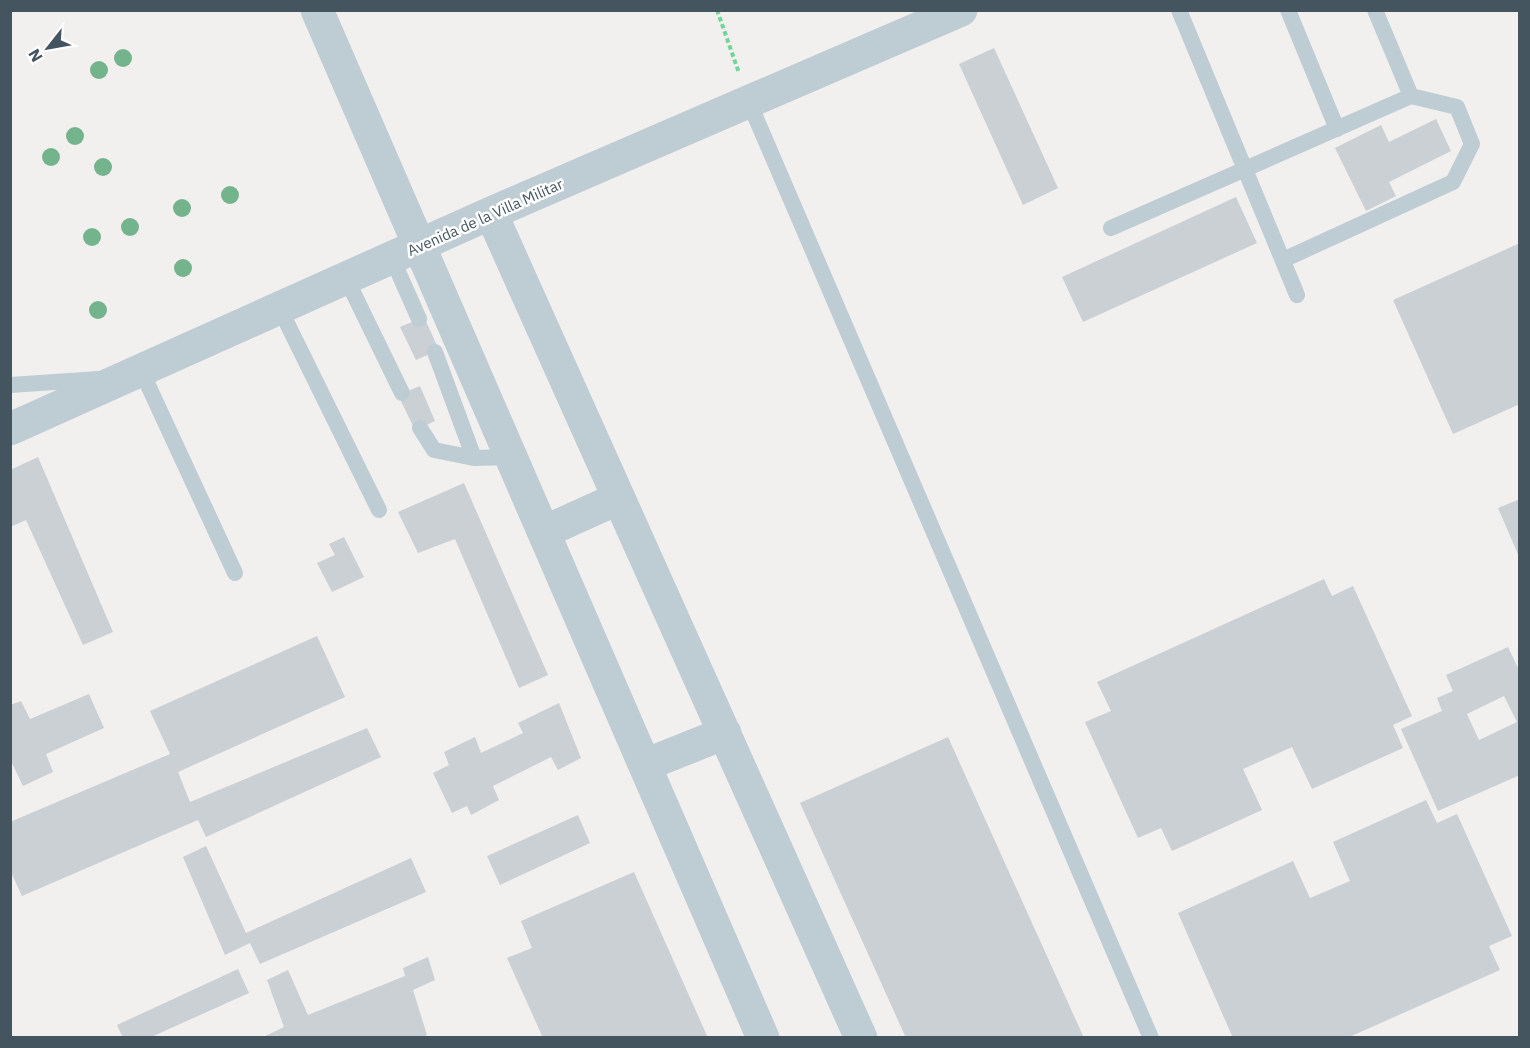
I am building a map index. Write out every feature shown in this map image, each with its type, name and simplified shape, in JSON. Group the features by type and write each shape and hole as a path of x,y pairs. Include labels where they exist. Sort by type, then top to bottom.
{"street":[{"path":"317,10 406,252 511,457 763,1038"},
{"name":"Avenida de la Villa Militar","path":"10,429 491,213 961,10"},
{"path":"491,213 861,1038"},
{"path":"544,532 619,498"},
{"path":"645,765 724,733"}],"lane":[{"path":"1179,10 1297,294"},
{"path":"1288,10 1337,129"},
{"path":"1375,10 1411,96"},
{"path":"1111,228 1411,96 1457,107 1472,144 1453,182 1282,260"},
{"path":"749,102 1151,1038"},
{"path":"406,252 419,319"},
{"path":"346,278 402,393"},
{"path":"279,307 379,510"},
{"path":"435,351 474,458"},
{"path":"10,385 132,373 235,573"},
{"path":"420,428 434,450 474,458 511,457"}],"path":[{"path":"717,10 749,102"}],"building":[{"path":"994,48 1058,188 1023,205 959,64"},
{"path":"1436,119 1451,151 1389,182 1396,196 1366,211 1335,148 1381,125 1389,142"},
{"path":"1236,197 1257,243 1083,322 1062,277"},
{"path":"1520,243 1520,404 1453,434 1393,300"},
{"path":"424,317 439,350 416,360 400,327"},
{"path":"420,386 435,421 415,430 398,395"},
{"path":"38,457 113,632 83,645 26,520 10,527 10,470"},
{"path":"464,483 548,675 519,688 455,539 418,553 398,512"},
{"path":"1520,499 1520,559 1498,508"},
{"path":"344,537 364,577 332,592 317,563 335,555 329,544"},
{"path":"1324,579 1332,596 1353,586 1412,716 1393,725 1403,748 1312,789 1292,747 1243,769 1262,810 1172,851 1161,828 1138,838 1085,722 1111,711 1097,682"},
{"path":"317,636 345,697 178,772 190,802 367,728 381,757 206,837 198,820 22,896 10,870 10,822 170,754 150,711"},
{"path":"1508,647 1520,672 1520,775 1438,811 1401,729 1442,711 1437,698 1453,691 1446,675","holes":["1504,696 1517,722 1479,740 1467,714"]},
{"path":"89,694 104,728 46,754 53,772 23,786 10,759 10,705 21,701 30,719"},
{"path":"559,703 581,758 558,770 551,757 493,786 499,800 471,815 467,806 452,813 433,773 449,765 444,752 475,737 481,753 523,733 518,723"},
{"path":"948,737 1084,1038 906,1038 800,803"},
{"path":"1426,800 1437,823 1457,814 1512,936 1489,946 1500,970 1347,1038 1233,1038 1178,913 1293,861 1310,898 1350,881 1333,842"},
{"path":"578,815 590,843 500,885 487,856"},
{"path":"206,846 246,933 411,858 426,892 260,964 250,943 225,955 183,857"},
{"path":"634,872 708,1038 543,1038 507,958 532,948 521,921"},
{"path":"428,957 435,980 413,990 427,1035 422,1038 261,1038 284,1027 267,980 288,970 308,1015 405,976 403,968"},
{"path":"238,969 249,993 149,1038 123,1038 117,1025"}]}
